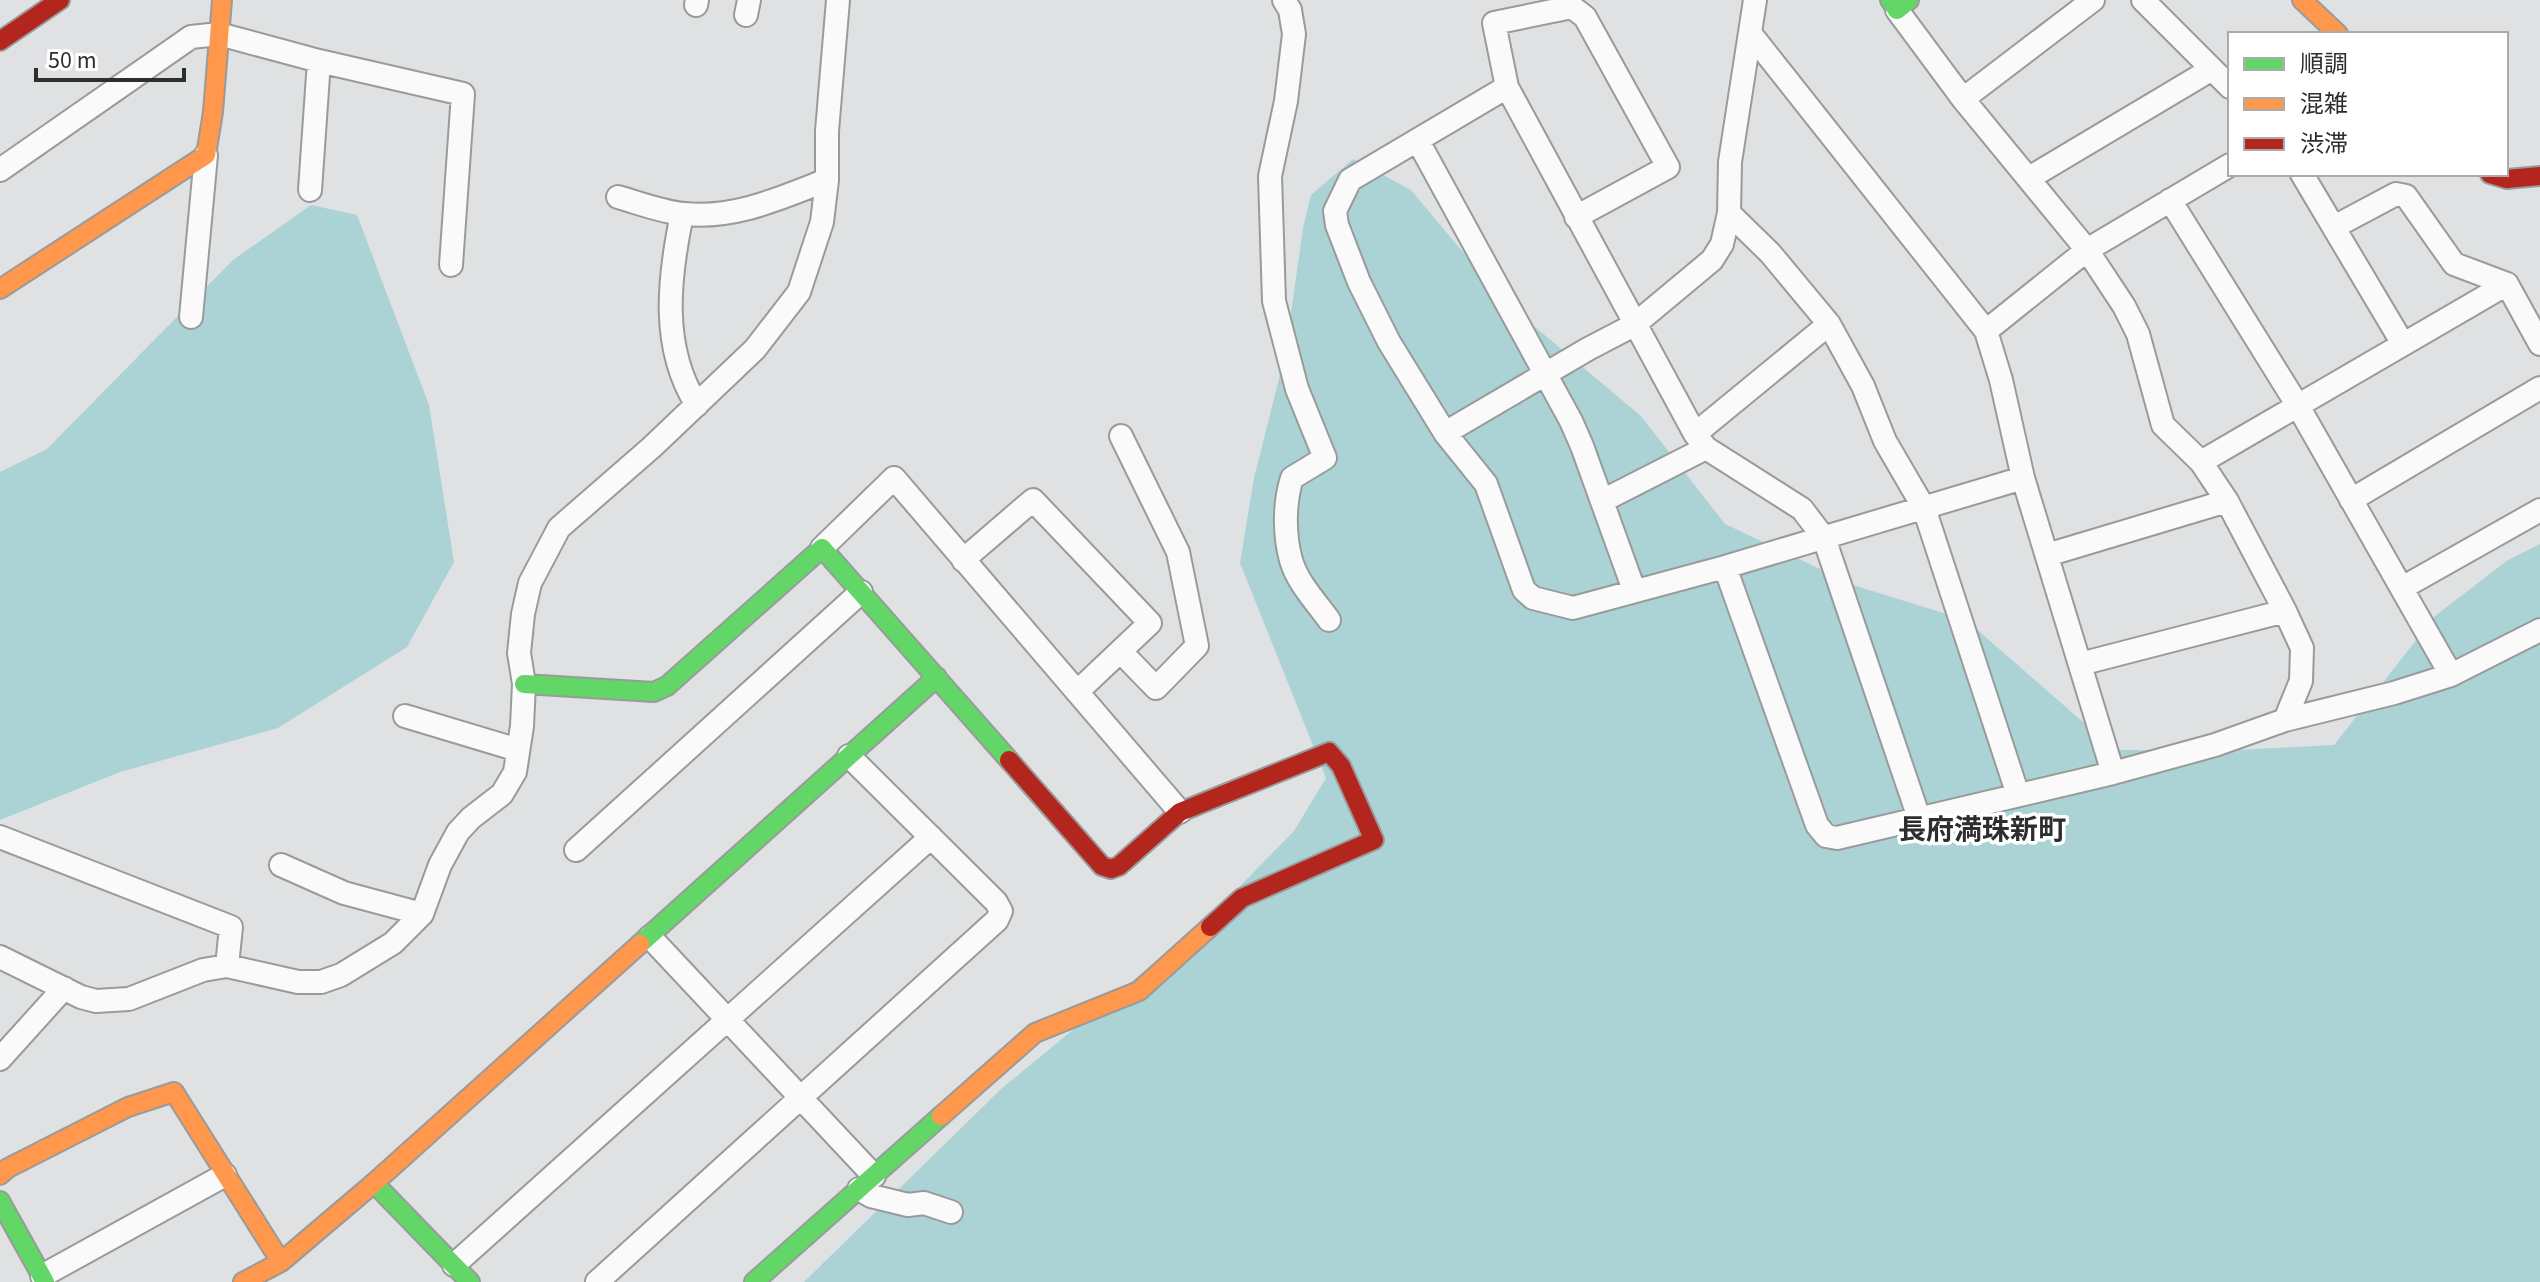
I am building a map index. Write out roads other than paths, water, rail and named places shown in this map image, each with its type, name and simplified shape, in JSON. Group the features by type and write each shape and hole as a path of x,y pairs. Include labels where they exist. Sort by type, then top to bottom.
{"street":[{"path":"0,41 60,0"},
{"path":"191,317 222,0"},
{"path":"0,957 81,997 114,1002 203,970 227,966 298,982 321,982 341,975 393,943 422,914 440,865 458,832 502,794 515,772 524,684 519,653 523,614 530,583 559,528 755,349 799,292 822,222 838,0"},
{"path":"1284,0 1290,10 1294,34 1286,101 1270,176 1274,301 1297,389 1325,458 1292,478 1287,494 1287,534 1291,562 1329,620"},
{"path":"1445,433 1634,325 1712,260 1722,244 1729,213 1730,162 1755,0"},
{"path":"1963,99 2093,0"},
{"path":"2143,0 2228,85"},
{"path":"2302,0 2336,32"},
{"path":"1898,3 1963,99 2087,250 2124,306 2138,334 2163,425 2201,462 2227,501 2302,648 2301,681 2285,720"},
{"path":"1576,217 1668,167 1585,17 1572,7 1494,23 1507,87 1576,217 1634,325 1700,441 1802,509 1824,538 1919,818"},
{"path":"1750,33 1986,331 2001,380 2023,478 2113,773"},
{"path":"0,170 191,37 219,34 463,94 451,265"},
{"path":"310,190 319,61"},
{"path":"2029,178 2212,69"},
{"path":"1507,87 1350,180 1335,211 1337,225 1359,282 1389,342 1445,433 1486,484 1524,590 1533,598 1573,608 1725,567 2023,478"},
{"path":"1418,141 1576,433 1634,590"},
{"path":"0,289 206,155"},
{"path":"1986,331 2087,250 2228,166"},
{"path":"2303,176 2403,344"},
{"path":"618,197 682,214 730,214 763,205 827,180"},
{"path":"2334,227 2396,194 2406,196 2454,264 2507,284 2540,344"},
{"path":"2170,200 2298,406 2451,675"},
{"path":"1729,213 1770,253 1829,324 1863,386 1885,441 1924,508 2018,795"},
{"path":"682,214 672,266 670,303 674,352 681,378 697,405"},
{"path":"2201,462 2507,284"},
{"path":"1602,501 1700,441 1829,324"},
{"path":"2351,500 2540,388"},
{"path":"1121,436 1178,552 1197,646 1156,688 1121,652"},
{"path":"524,684 654,692 667,686 822,548 894,478 1180,812"},
{"path":"963,560 1033,500 1150,623 1077,692"},
{"path":"2047,555 2227,501"},
{"path":"2402,588 2540,510"},
{"path":"754,1282 1035,1033 1139,991 1242,898 1374,840 1341,766 1329,752 1180,812 1119,866 1111,869 1102,866 822,548"},
{"path":"1725,567 1817,825 1826,836 1837,838 2113,773 2215,745 2285,720 2394,693 2451,675 2540,630"},
{"path":"576,850 861,592"},
{"path":"2080,664 2285,611"},
{"path":"243,1282 281,1262 374,1183 937,677"},
{"path":"405,716 518,750"},
{"path":"597,1282 997,920 1001,911 996,902 849,756"},
{"path":"0,837 231,927 227,966"},
{"path":"454,1265 931,837"},
{"path":"281,865 344,893 422,914"},
{"path":"650,937 799,1097 867,1182 871,1196 908,1205 924,1203 951,1212"},
{"path":"0,1059 64,988"},
{"path":"0,1175 8,1168 128,1107 174,1092 281,1262"},
{"path":"0,1201 44,1279 225,1175"},
{"path":"374,1183 470,1282"}],"district":[{"name":"長府満珠新町","path":"1982,830"}]}
